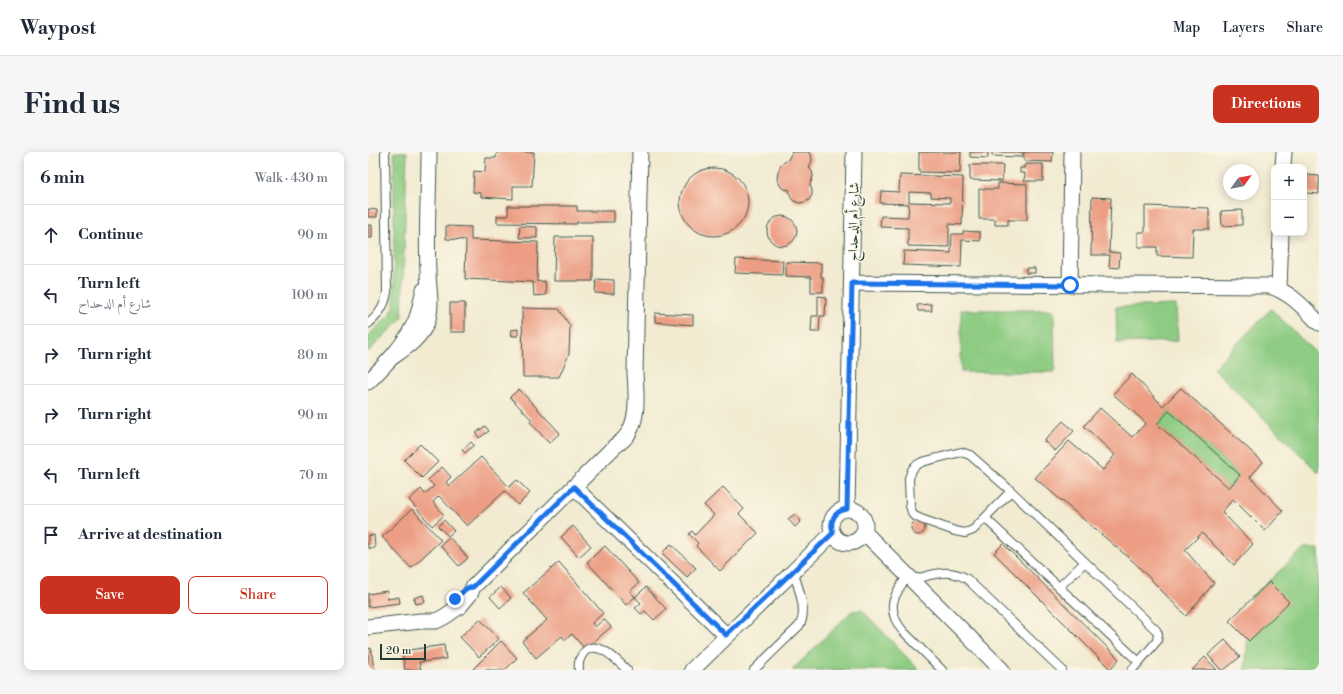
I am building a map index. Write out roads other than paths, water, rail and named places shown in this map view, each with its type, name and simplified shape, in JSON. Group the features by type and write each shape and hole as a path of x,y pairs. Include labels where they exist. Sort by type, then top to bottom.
{"street":[{"path":"368,382 391,358 415,340 427,322 431,300 428,271 429,152"},
{"path":"368,627 421,621 436,621 454,611 465,600 473,587 614,447 624,439 630,431 636,399 635,372 640,152"},
{"name":"شارع أم الدحداح","path":"847,509 854,152"},
{"path":"1070,285 1072,152"},
{"path":"1283,164 1284,152"},
{"path":"1279,289 1281,236"},
{"path":"852,283 1270,286 1290,295 1319,323"},
{"path":"574,487 726,635"},
{"path":"853,509 862,516 864,521 864,532 857,540 846,543 836,538 831,527 834,517 842,510 853,509"},
{"path":"864,532 1002,670"},
{"path":"692,670 726,635 833,533"}],"lane":[{"path":"368,324 377,316 382,308 387,292 385,152"},
{"path":"1011,491 974,530 965,533 917,518 911,511 909,478 912,470 922,462 961,452 974,458 1011,491 1156,630 1158,634 1156,641 1132,670"},
{"path":"985,518 1139,662"},
{"path":"1059,587 1085,562"},
{"path":"754,670 799,626 803,618 803,609 793,570"},
{"path":"942,670 902,630 894,615 892,606 894,598 910,578 939,573 953,573 960,575 1062,670"},
{"path":"579,670 579,660 584,652 592,648 601,648 609,653 627,670"}]}
